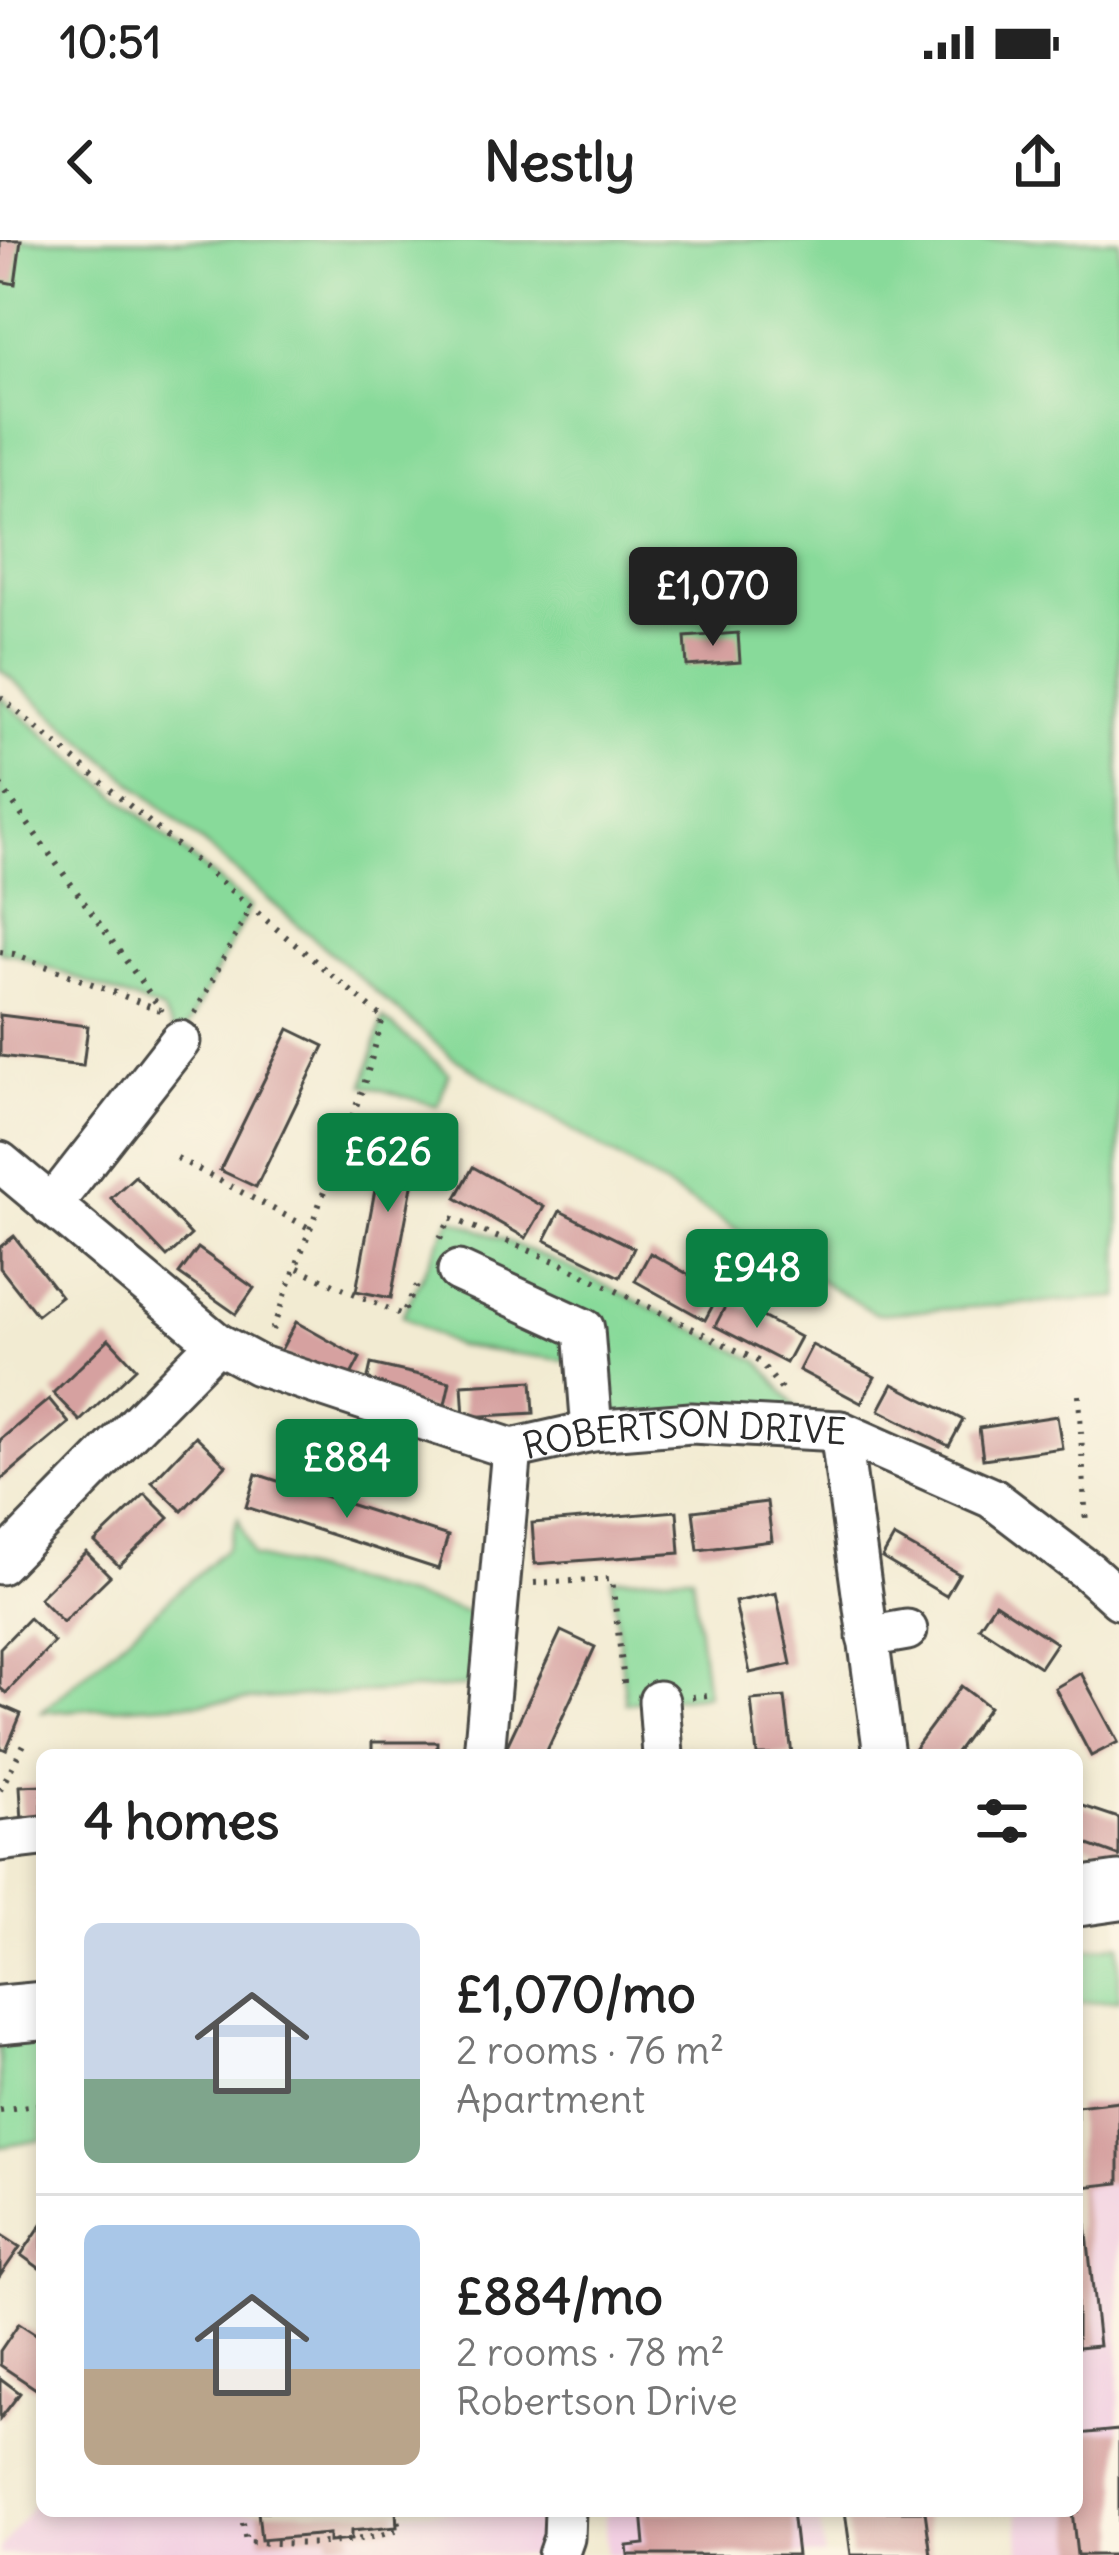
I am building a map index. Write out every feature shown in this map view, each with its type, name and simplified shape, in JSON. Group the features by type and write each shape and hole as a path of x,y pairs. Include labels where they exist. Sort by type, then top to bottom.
{"street":[{"path":"52,1206 171,1026"},
{"name":"ROBERTSON DRIVE","path":"0,1162 217,1343 258,1364 512,1449 592,1431 691,1424 840,1431 992,1498 1119,1599"},
{"path":"458,1271 584,1329 592,1431"},
{"path":"0,1564 217,1343"},
{"path":"840,1431 883,1749"},
{"path":"485,1749 512,1449"},
{"path":"867,1636 907,1630"},
{"path":"659,1701 663,1749"},
{"path":"1083,1896 1119,1891"},
{"path":"0,2015 36,2012"},
{"path":"558,2555 565,2517"}],"path":[{"path":"0,697 383,1018 364,1085 258,1364"},
{"path":"0,785 171,1026"},
{"path":"171,1026 250,907"},
{"path":"0,952 14,954 171,1026"},
{"path":"177,1158 311,1229"},
{"path":"1079,1396 1089,1572"},
{"path":"500,1585 612,1579 626,1703 707,1695"},
{"path":"0,1790 24,1744"},
{"path":"0,2110 36,2105"},
{"path":"242,2517 246,2542 324,2545 399,2530 398,2517"}],"shaded area":[{"path":"1119,2100 1119,2555 1020,2555 1018,2517 1083,2517 1083,2104"},
{"path":"36,2500 36,2517 539,2517 537,2555 0,2555"},
{"path":"605,2517 820,2517 824,2555 606,2555"}],"green space":[{"path":"0,240 1119,240 1119,1297 876,1314 452,1057 0,669"},
{"path":"0,697 250,907 180,1041 162,1011 0,952"},
{"path":"383,1018 449,1073 438,1106 364,1085"},
{"path":"451,1218 562,1264 760,1362 814,1430 592,1431 586,1363 456,1346 402,1316"},
{"path":"238,1518 253,1556 497,1620 491,1685 42,1712 227,1548"},
{"path":"692,1575 707,1695 626,1703 612,1579"},
{"path":"1119,1944 1119,2000 1083,2003 1083,1950"},
{"path":"36,2042 36,2141 0,2147 0,2045"}],"building":[{"path":"0,240 21,240 15,284 0,281"},
{"path":"738,633 740,662 687,666 685,637"},
{"path":"0,1015 88,1026 83,1066 0,1056"},
{"path":"289,1029 324,1046 256,1187 220,1170"},
{"path":"386,1131 421,1138 391,1298 356,1291"},
{"path":"473,1167 544,1207 526,1238 456,1198"},
{"path":"135,1176 191,1235 167,1257 111,1198"},
{"path":"560,1211 634,1248 620,1277 545,1240"},
{"path":"14,1236 61,1296 37,1315 0,1268 0,1247"},
{"path":"198,1248 254,1288 236,1314 179,1274"},
{"path":"650,1253 720,1292 705,1320 635,1281"},
{"path":"729,1299 800,1337 786,1363 715,1326"},
{"path":"296,1322 360,1358 344,1388 280,1352"},
{"path":"109,1339 136,1368 80,1421 53,1393"},
{"path":"812,1345 875,1377 861,1403 799,1370"},
{"path":"371,1364 450,1382 443,1413 364,1396"},
{"path":"532,1381 534,1413 464,1417 462,1385"},
{"path":"893,1384 963,1420 949,1446 879,1410"},
{"path":"49,1399 69,1423 0,1481 0,1440"},
{"path":"1057,1416 1062,1448 983,1459 979,1428"},
{"path":"196,1436 226,1465 182,1511 152,1482"},
{"path":"256,1474 448,1536 438,1569 246,1507"},
{"path":"145,1494 169,1518 119,1566 95,1542"},
{"path":"767,1502 772,1541 698,1550 693,1511"},
{"path":"677,1511 680,1553 535,1564 532,1523"},
{"path":"894,1537 959,1574 946,1596 882,1558"},
{"path":"86,1552 110,1576 63,1622 39,1598"},
{"path":"776,1593 791,1664 750,1673 735,1602"},
{"path":"995,1603 1056,1643 1040,1667 979,1627"},
{"path":"29,1618 54,1642 6,1693 0,1688 0,1648"},
{"path":"561,1631 595,1647 548,1749 505,1749"},
{"path":"1081,1673 1118,1742 1091,1756 1055,1688"},
{"path":"961,1686 989,1707 958,1749 914,1749"},
{"path":"785,1697 791,1749 756,1749 751,1700"},
{"path":"0,1705 21,1714 6,1750 0,1747"},
{"path":"372,1742 437,1742 437,1749 372,1749"},
{"path":"36,1785 36,1821 22,1822 20,1786"},
{"path":"1083,1806 1119,1818 1119,1856 1083,1843"},
{"path":"1119,2101 1119,2183 1083,2187 1083,2105"},
{"path":"1083,2196 1099,2346 1083,2347"},
{"path":"36,2233 36,2266 21,2255"},
{"path":"0,2234 20,2247 0,2276"},
{"path":"19,2323 36,2334 36,2389 0,2365 0,2351"},
{"path":"0,2378 20,2393 0,2419"},
{"path":"1119,2430 1119,2555 1077,2555 1073,2517 1083,2517 1083,2433"},
{"path":"259,2517 396,2517 397,2527 351,2531 351,2540 329,2542 329,2534 261,2540"},
{"path":"643,2517 793,2517 797,2555 628,2555 627,2546 645,2544"},
{"path":"846,2517 926,2517 931,2555 851,2555"}]}
